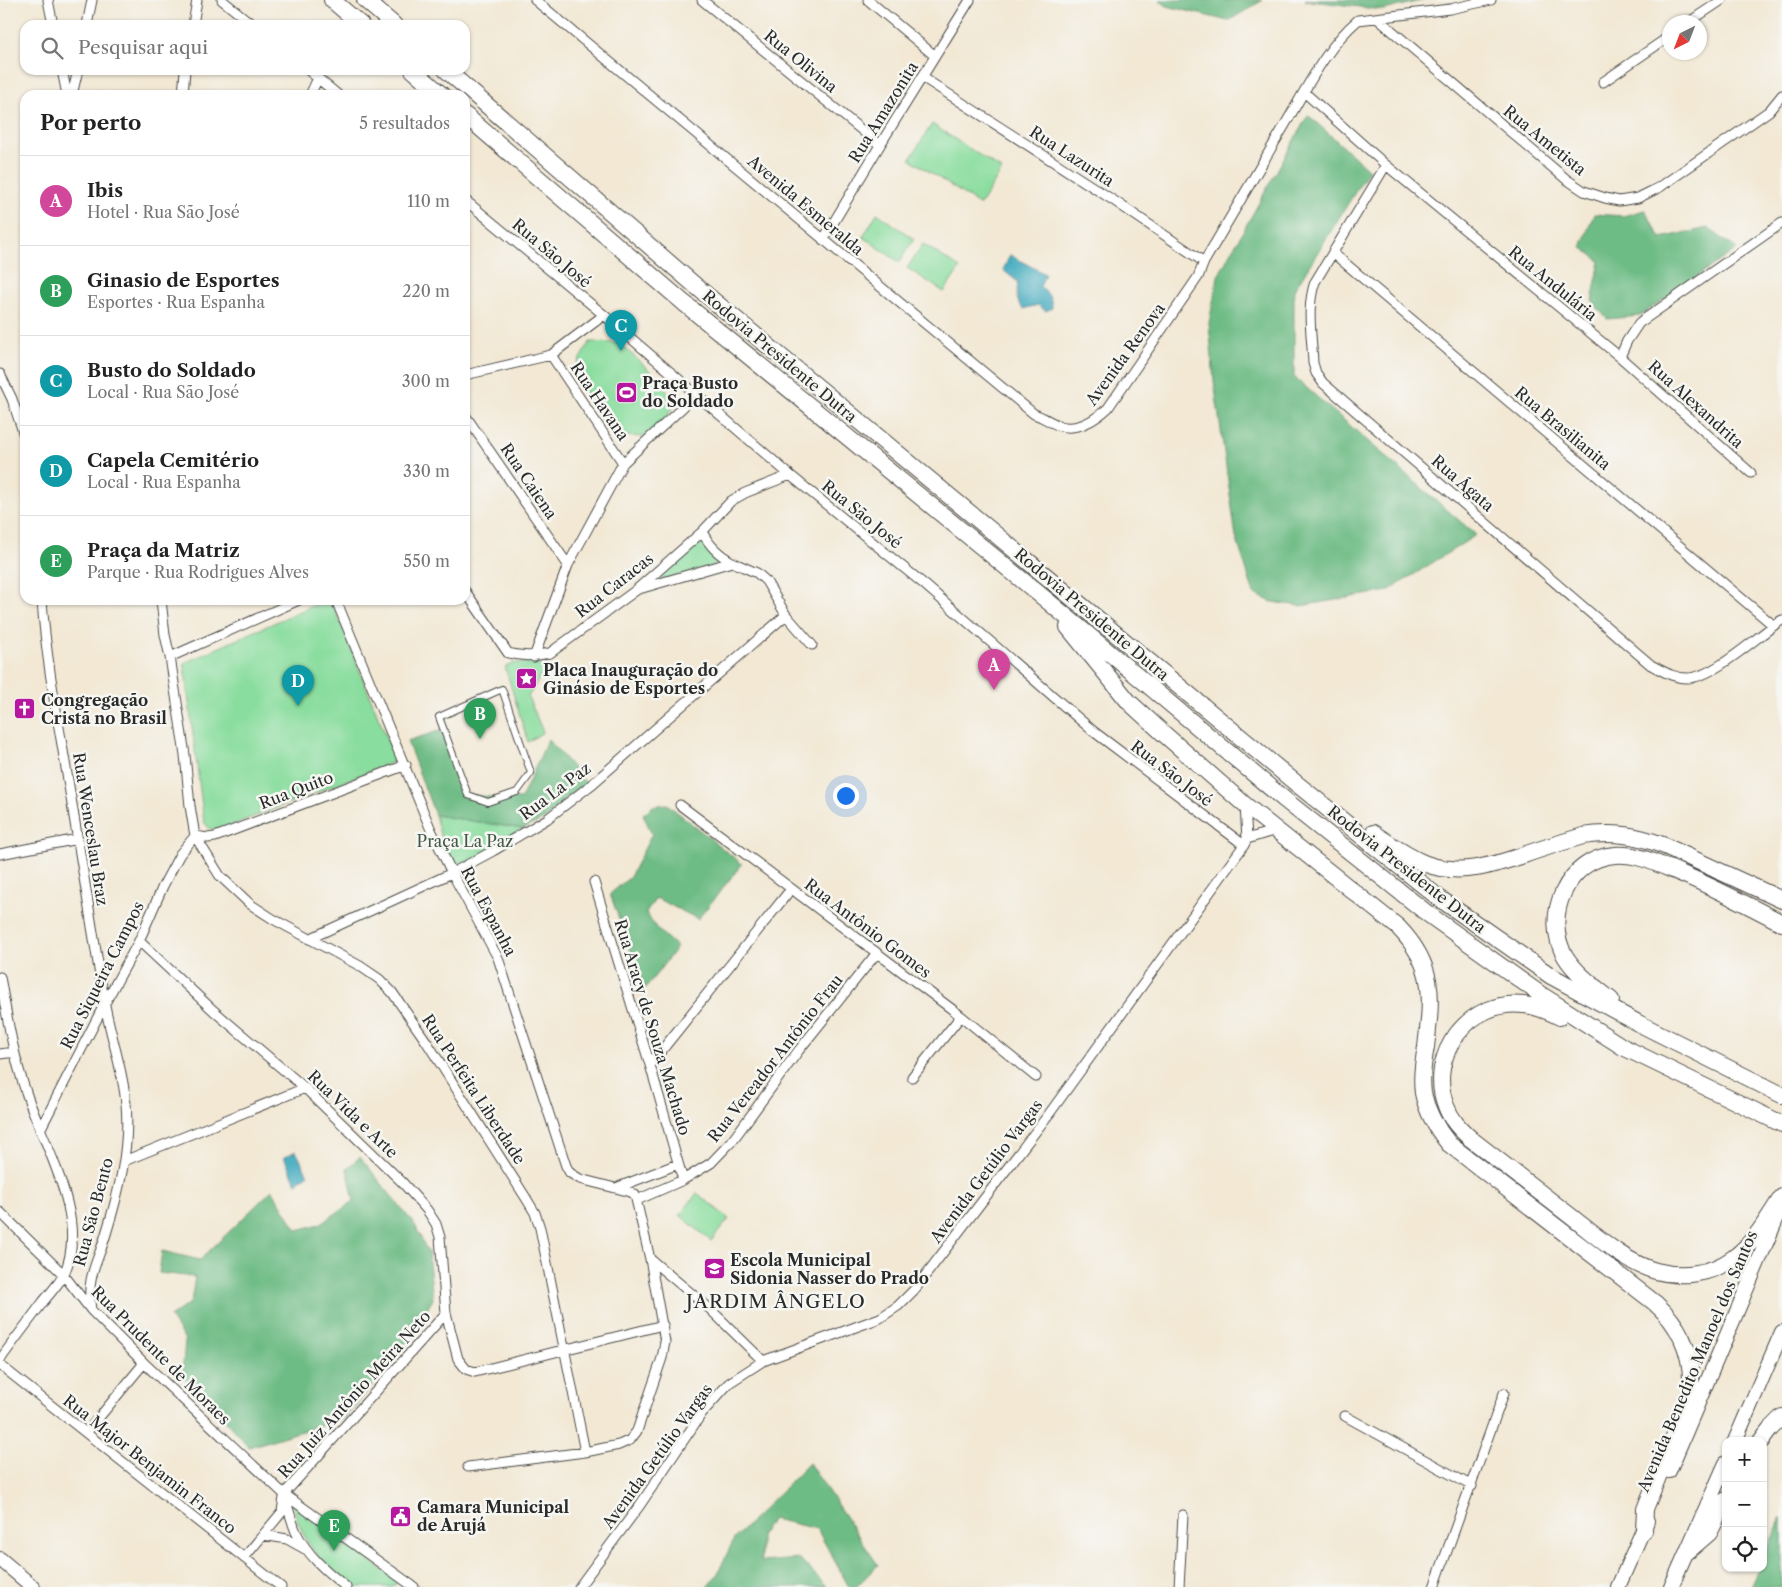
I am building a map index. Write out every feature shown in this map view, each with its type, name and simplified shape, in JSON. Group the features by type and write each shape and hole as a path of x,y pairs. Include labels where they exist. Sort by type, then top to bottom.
{"highway":[{"path":"332,0 355,20"},
{"path":"365,0 388,20"},
{"path":"419,75 436,90"},
{"name":"Rodovia Presidente Dutra","path":"452,75 469,90"},
{"name":"Rodovia Presidente Dutra","path":"470,91 697,287 1298,784 1439,898 1551,976 1638,1023 1782,1095"},
{"name":"Rodovia Presidente Dutra","path":"470,119 684,303 1050,603 1285,800 1428,914 1540,994 1623,1047 1781,1124"},
{"path":"1050,603 1087,652 1129,702 1245,805 1398,927 1412,942 1428,976 1431,1001 1422,1069 1423,1092 1429,1114 1440,1134 1458,1152 1655,1303 1673,1321 1685,1343 1691,1367 1690,1397 1645,1508 1644,1530"},
{"path":"1298,784 1405,854 1440,868 1452,870 1476,869 1582,836 1603,833 1624,834 1645,838 1665,846 1782,900"},
{"path":"1638,1023 1576,970 1560,945 1556,925 1558,905 1569,882 1587,865 1615,855 1651,861 1726,893 1782,923"},
{"path":"1623,1047 1543,1009 1523,1004 1492,1008 1474,1017 1466,1024 1452,1040 1447,1050 1441,1082 1445,1104 1456,1124 1471,1139 1609,1245 1639,1265 1656,1271 1677,1274 1700,1273 1721,1265 1741,1252 1756,1236 1782,1197"},
{"path":"1764,1437 1782,1417"},
{"path":"1688,1551 1709,1533 1722,1508"}],"main road":[{"name":"Avenida Benedito Manoel dos Santos","path":"1618,1587 1782,1205"},
{"path":"1737,1437 1782,1332"},
{"path":"1671,1587 1722,1472"},
{"path":"0,1559 33,1587"}],"street":[{"path":"48,0 52,20"},
{"path":"88,20 92,0"},
{"path":"194,20 197,0"},
{"path":"222,0 247,20"},
{"name":"Avenida Esmeralda","path":"536,0 1034,414 1062,426"},
{"name":"Rua Olivina","path":"702,0 880,145"},
{"path":"868,0 936,56"},
{"name":"Rua Amazonita","path":"823,240 970,0"},
{"path":"1204,262 1304,92 1347,30 1358,20 1450,9 1491,0"},
{"path":"1700,15 1722,0"},
{"name":"Rua Ametista","path":"1377,18 1566,179 1584,191 1619,201 1638,198 1660,186 1769,111 1782,95"},
{"path":"1604,82 1662,42"},
{"path":"63,75 67,90"},
{"path":"73,90 77,75"},
{"path":"183,90 185,75"},
{"path":"314,75 332,90"},
{"name":"Rua Lazurita","path":"922,77 1116,202 1204,262"},
{"path":"312,90 318,78"},
{"name":"Rua Andulária","path":"1304,92 1386,164 1620,357"},
{"name":"Rua Ágata","path":"1386,164 1315,282 1310,302 1313,363 1316,373 1324,383 1651,665 1673,676 1688,678 1705,673 1719,666 1782,620"},
{"name":"Rua São José","path":"470,204 604,315 790,475 925,585 1092,731 1246,842"},
{"path":"1620,357 1627,341 1639,323 1782,222"},
{"name":"Rua Brasilianita","path":"1333,253 1773,625"},
{"name":"Avenida Renova","path":"1062,426 1081,426 1096,419 1108,408 1198,277 1204,262"},
{"path":"470,374 551,354 604,315"},
{"name":"Rua Havana","path":"551,354 624,463"},
{"name":"Rua Alexandrita","path":"1620,357 1751,473"},
{"path":"0,374 12,399 20,423"},
{"path":"534,656 568,564 624,463 684,406"},
{"name":"Rua Caiena","path":"470,422 568,564"},
{"name":"Rua Caracas","path":"470,598 508,653 519,656 534,656 550,653 635,591 702,532 731,501 745,493 790,475"},
{"path":"702,532 716,552 732,562 757,573 766,581 786,615 812,645"},
{"path":"635,591 732,562"},
{"name":"Rua Wenceslau Braz","path":"43,605 51,681 105,1003"},
{"path":"162,605 185,755 195,836"},
{"path":"170,657 288,605"},
{"name":"Rua Espanha","path":"338,605 432,830 452,873 498,958 566,1166 575,1177 631,1192 637,1200"},
{"name":"Rua La Paz","path":"308,939 452,873 548,819 591,785 786,615"},
{"path":"502,689 531,773 517,792 488,802 468,795 443,729 439,717 502,689"},
{"name":"Rua Quito","path":"195,836 215,837 406,765"},
{"name":"Rua Antônio Gomes","path":"680,805 961,1016 1036,1077"},
{"path":"1245,805 1246,842 1276,830"},
{"name":"Rua Perfeita Liberdade","path":"195,836 220,876 250,904 308,939 360,966 379,979 392,992 426,1041 526,1198 535,1213 540,1228 585,1452"},
{"name":"Rua Siqueira Campos","path":"40,1130 139,941 163,886 180,854 195,836"},
{"path":"0,854 78,839"},
{"name":"Avenida Getúlio Vargas","path":"579,1587 640,1506 710,1402 730,1383 763,1362 871,1323 907,1298 1049,1114 1246,842"},
{"name":"Rua Aracy de Souza Machado","path":"594,882 683,1180"},
{"path":"650,1065 791,889"},
{"name":"Rua Vida e Arte","path":"139,941 207,1005 305,1088 421,1202 432,1217 440,1236 446,1313 458,1359 466,1369 475,1372 564,1349"},
{"name":"Rua Vereador Antônio Frau","path":"637,1200 683,1180 711,1163 732,1141 799,1050 876,954"},
{"path":"0,977 14,1052 26,1092 63,1187 70,1215 69,1256 63,1274 0,1360"},
{"name":"Rua São Bento","path":"92,1310 89,1289 91,1276 106,1236 115,1202 124,1161 128,1130 126,1101 105,1003"},
{"path":"912,1077 961,1016"},
{"path":"0,1054 14,1052"},
{"path":"124,1161 305,1088"},
{"path":"616,1188 678,1164"},
{"path":"468,1467 585,1452 625,1443 634,1436 662,1358 665,1342 637,1200"},
{"name":"Rua Prudente de Moraes","path":"0,1212 63,1274 92,1310 144,1363 284,1494 414,1587"},
{"path":"650,1259 710,1309 763,1362"},
{"name":"Rua Juiz Antônio Meira Neto","path":"284,1494 446,1313"},
{"path":"564,1349 663,1325"},
{"path":"87,1432 144,1363"},
{"name":"Rua Major Benjamin Franco","path":"0,1364 281,1587"},
{"path":"1434,1587 1504,1393"},
{"path":"1345,1416 1472,1486"},
{"path":"244,1558 282,1512 284,1494"},
{"path":"284,1494 296,1530 309,1552 317,1563 346,1587"},
{"path":"1178,1587 1183,1515"},
{"path":"263,1535 287,1539 309,1552"}],"green space":[{"path":"1159,0 1263,0 1228,21 1167,6"},
{"path":"1305,0 1424,0 1384,10"},
{"path":"1308,115 1369,170 1294,290 1294,377 1476,535 1388,591 1300,606 1272,602 1254,594 1236,537 1214,381 1209,323 1218,276"},
{"path":"932,124 1002,170 980,205 910,159"},
{"path":"1645,210 1661,238 1708,228 1737,249 1640,316 1607,319 1592,301 1600,261 1581,247 1594,214 1623,216"},
{"path":"877,213 914,239 899,262 863,237"},
{"path":"923,244 960,268 944,292 907,268"},
{"name":"Praça Busto do Soldado","path":"590,342 619,343 665,387 675,405 662,423 644,437 625,436 594,404 580,385 577,367"},
{"path":"699,538 719,561 715,565 651,583"},
{"path":"314,605 330,605 334,607 396,761 217,831 209,828 204,822 184,663"},
{"path":"514,663 536,663 546,667 528,697 543,732 528,742 505,667"},
{"path":"442,730 465,795 521,799 548,739 586,783 544,819 523,829 435,815 407,741"},
{"path":"667,804 742,864 698,919 656,898 646,913 657,929 677,947 645,989 610,894 630,877 652,834 643,814 653,806"},
{"name":"Praça La Paz","path":"435,815 523,829 456,873 443,846"},
{"path":"360,1157 415,1225 428,1253 433,1299 407,1344 345,1418 249,1447 182,1376 185,1340 170,1317 191,1302 195,1277 159,1273 162,1251 200,1260 272,1190 297,1230 320,1224 354,1201 347,1168"},
{"path":"697,1193 729,1219 711,1241 680,1215"},
{"path":"809,1463 878,1565 856,1587 849,1587 817,1529 773,1519 761,1535 761,1562 800,1559 827,1587 707,1587 717,1575 734,1539"},
{"path":"292,1504 398,1581 393,1587 352,1587 314,1551 302,1531"},
{"path":"1782,1517 1782,1587 1750,1587 1757,1572 1767,1572 1767,1549"}],"water":[{"path":"1010,255 1045,274 1040,287 1049,296 1052,308 1046,311 1038,305 1023,309 1020,306 1017,297 1018,282 1003,270"},
{"path":"296,1151 308,1175 296,1183 284,1157"}],"place":[{"name":"Busto do Soldado","path":"621,351"},
{"name":"Praça Busto do Soldado","path":"626,392"},
{"name":"Placa Inauguração do Ginásio de Esportes","path":"527,679"},
{"name":"Ibis","path":"994,690"},
{"name":"Capela Cemitério","path":"298,706"},
{"name":"Congregação Cristã no Brasil","path":"25,709"},
{"name":"Ginasio de Esportes","path":"480,739"},
{"name":"Escola Municipal Sidonia Nasser do Prado","path":"714,1269"},
{"name":"Camara Municipal de Arujá","path":"401,1516"},
{"name":"Praça da Matriz","path":"334,1551"}],"district":[{"name":"JARDIM ÂNGELO","path":"776,1301"}]}
